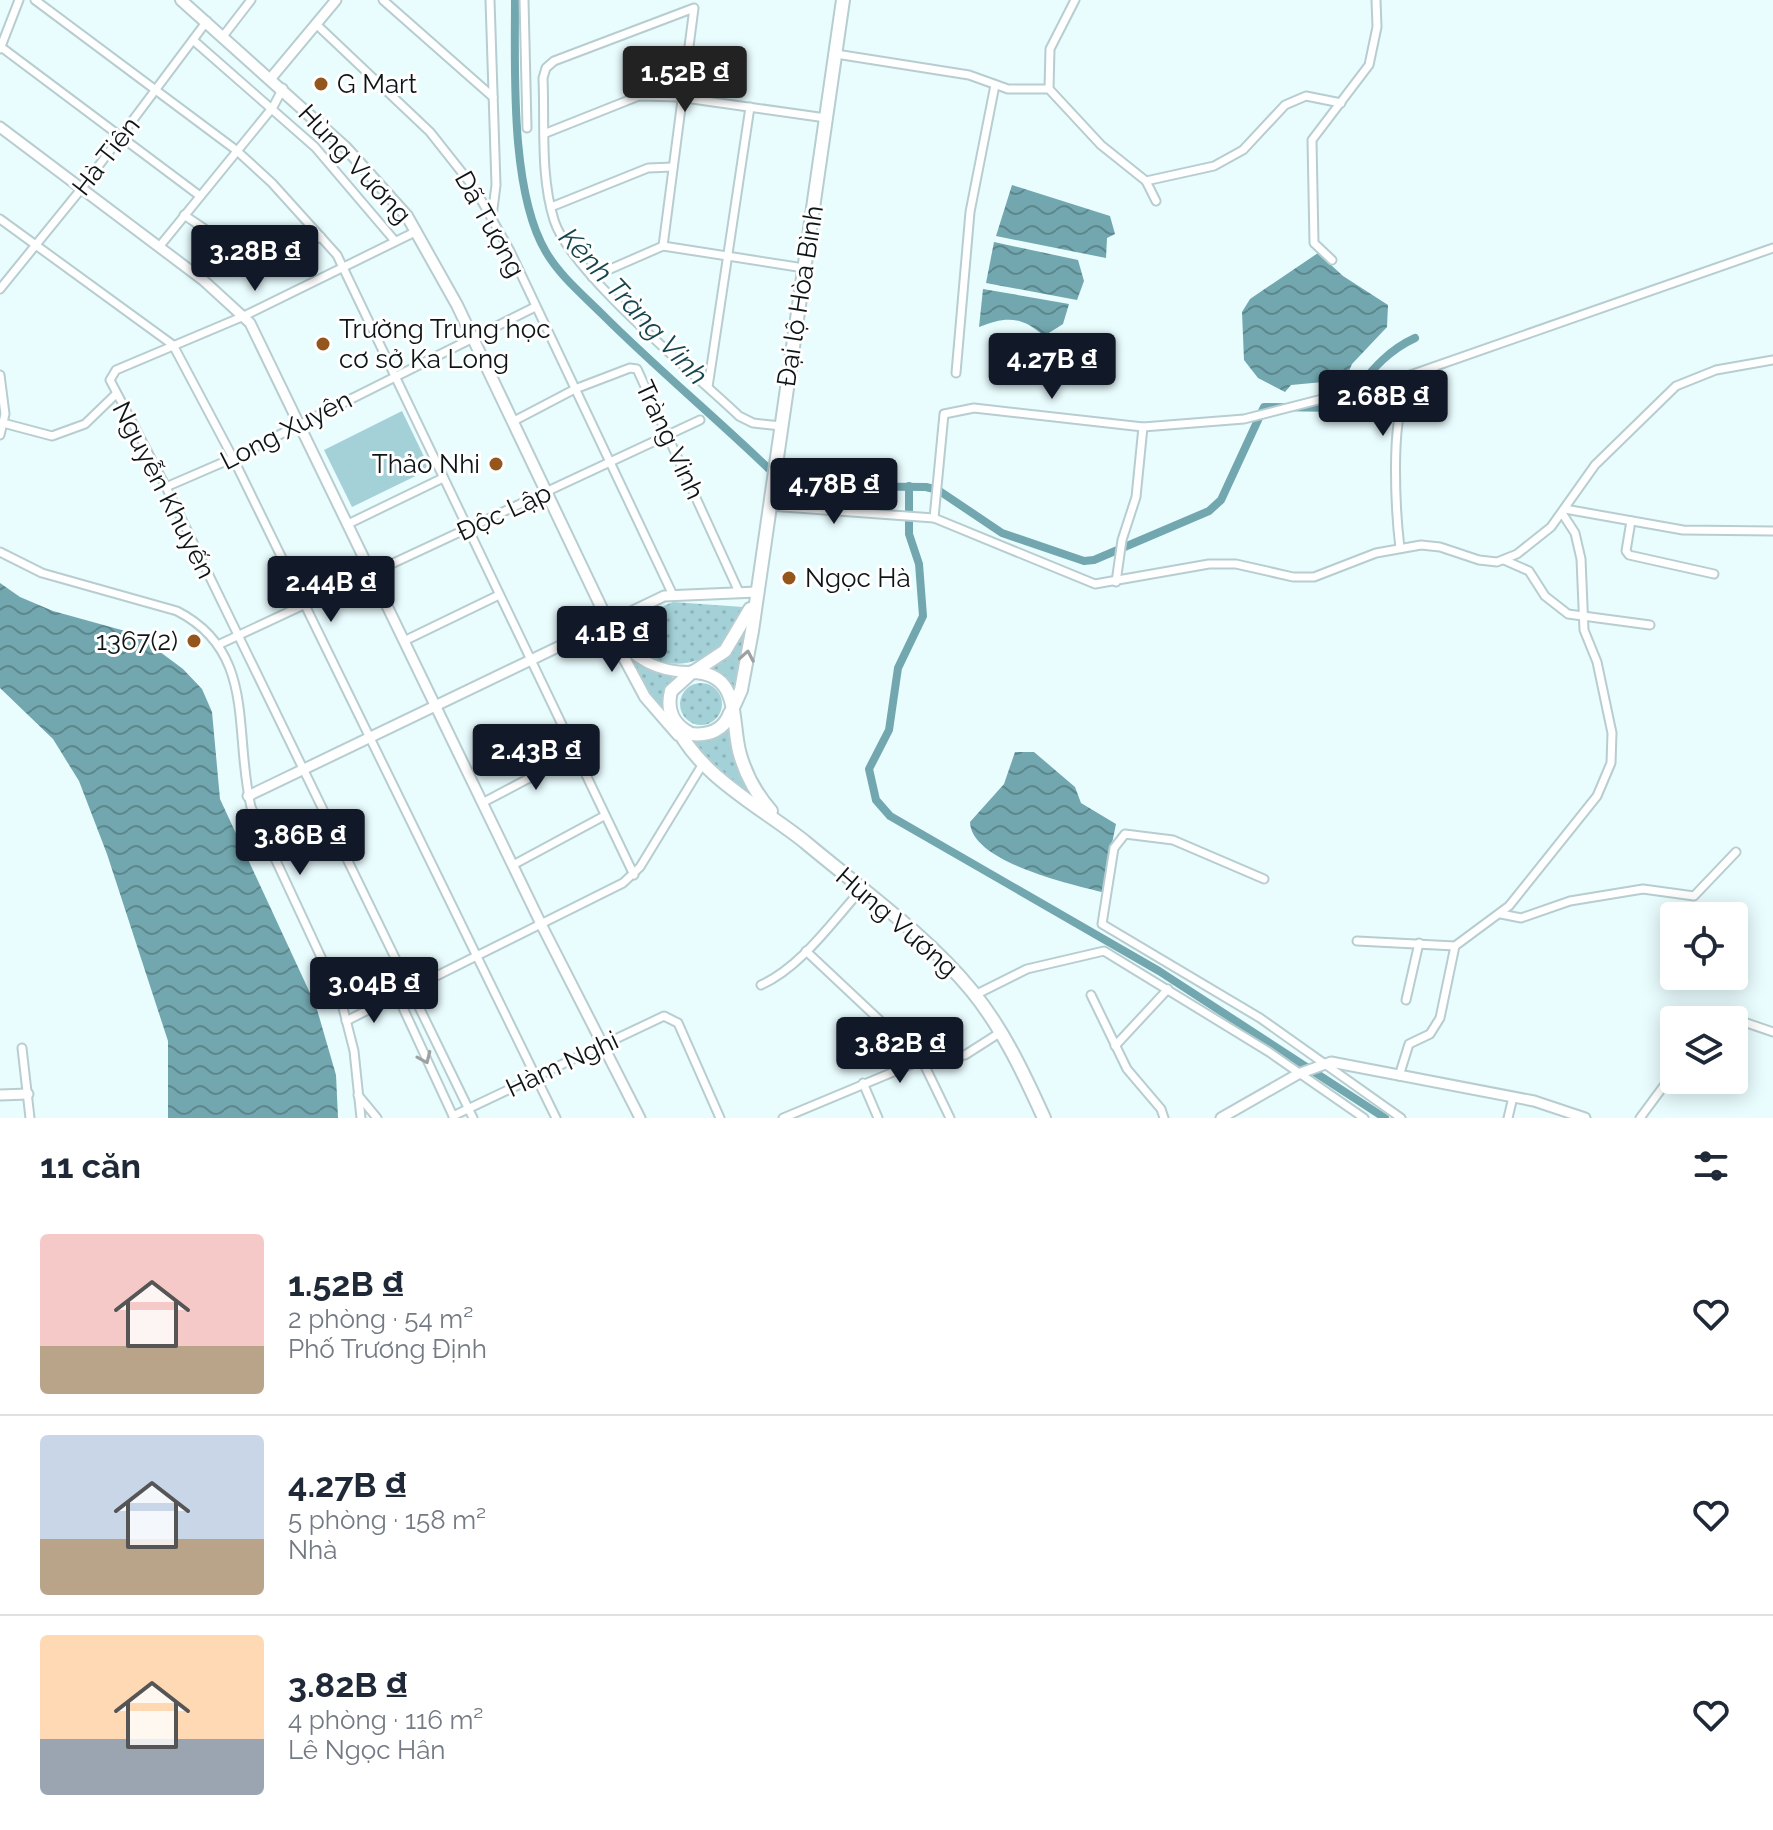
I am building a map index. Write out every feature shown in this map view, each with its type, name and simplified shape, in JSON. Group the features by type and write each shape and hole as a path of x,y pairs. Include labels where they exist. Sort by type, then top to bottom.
{"highway":[{"name":"Đại lộ Hòa Bình","path":"733,704 757,592 843,0"},
{"path":"757,592 731,644 671,691 670,710 690,749 745,799 781,823"},
{"path":"692,672 713,674 722,680 733,704 738,744 751,784 781,823"},
{"path":"677,724 702,735 722,727 733,704"},
{"path":"733,704 738,744"},
{"name":"Hùng Vương","path":"781,823 952,968 1001,1032 1044,1118"}],"main road":[{"name":"Hùng Vương","path":"181,0 283,88 364,165 417,231 473,339 608,623"},
{"path":"608,623 622,644 643,661 667,670 692,672"},
{"path":"608,623 622,656 651,705 690,749"},
{"path":"651,705 677,724"}],"street":[{"path":"19,0 0,48 200,196"},
{"path":"35,0 236,150 272,183 343,265 634,875"},
{"path":"224,35 251,0"},
{"path":"271,78 336,0"},
{"path":"383,0 493,97"},
{"path":"490,0 496,185 492,218"},
{"path":"524,0 527,128"},
{"path":"1075,0 1050,49 1049,89 1101,145 1146,181 1156,201"},
{"path":"1332,260 1314,243 1315,173 1310,148 1316,131 1360,82 1373,56 1376,0"},
{"path":"663,246 694,8 554,61 546,68 546,133 554,222 592,277 739,416 753,423 781,426"},
{"name":"Hà Tiên","path":"0,289 82,188 207,21"},
{"name":"Dã Tượng","path":"316,24 430,132 464,173 492,218 672,593"},
{"path":"193,40 315,147 395,241"},
{"path":"836,54 969,75 1008,89 1049,89"},
{"path":"956,373 970,212 995,85"},
{"path":"159,247 273,107 283,88"},
{"path":"546,133 639,96 682,98 826,118"},
{"path":"1146,181 1224,161 1251,143 1285,105 1306,96 1341,103"},
{"path":"708,387 750,107"},
{"path":"0,127 159,247 244,316 300,422 542,926 640,1118"},
{"path":"551,207 648,168 673,167"},
{"path":"184,215 257,264 321,237"},
{"path":"0,219 173,345 233,458 474,956 556,1118"},
{"path":"173,345 244,316 417,231"},
{"path":"592,277 663,246 804,268"},
{"path":"934,518 944,414 949,411 974,408 1143,427 1244,419 1383,384 1773,248"},
{"name":"Long Xuyên","path":"166,487 233,458 535,307"},
{"name":"Nguyễn Khuyến","path":"173,345 109,376 115,395 166,487 473,1118"},
{"path":"1504,560 1542,535 1564,511 1595,465 1676,386 1716,370 1773,360"},
{"path":"1400,548 1395,494 1400,411 1411,387 1446,363"},
{"name":"Tràng Vinh","path":"512,422 575,389 630,368 637,369 739,592"},
{"path":"0,375 3,423 0,435"},
{"path":"3,423 52,436 85,424 115,395"},
{"name":"Độc Lập","path":"220,644 700,420"},
{"path":"1116,582 1122,540 1136,497 1143,427"},
{"path":"348,524 443,478"},
{"path":"769,506 934,518 1095,584 1209,564 1314,577 1376,553 1432,546 1479,560 1504,560 1529,571 1555,605 1573,616 1650,625"},
{"path":"1564,511 1683,530 1773,531"},
{"path":"1357,941 1455,946 1501,914 1597,796 1611,763 1612,733 1597,662 1584,630 1581,559 1575,533 1564,511"},
{"path":"1631,521 1626,551 1629,555 1714,574"},
{"path":"0,552 42,573 177,611 196,620 228,656 235,684 248,796 263,836 326,965 346,1021 354,1051 361,1118"},
{"path":"248,796 368,735 672,593 757,592"},
{"path":"404,641 499,595"},
{"path":"484,802 575,754"},
{"path":"346,1021 389,1002 474,956 542,926 634,875 704,762"},
{"path":"513,865 604,816"},
{"path":"1264,879 1173,840 1125,834 1114,848 1102,924 1202,981 1401,1118"},
{"path":"1501,914 1521,918 1570,901 1643,889 1694,896 1736,852"},
{"path":"761,985 784,971 806,951 861,890"},
{"path":"1406,1000 1419,943"},
{"path":"1399,1076 1411,1042 1430,1034 1440,1018 1455,946"},
{"path":"806,951 922,1060 950,1118"},
{"path":"975,995 1027,969 1104,951 1301,1073 1364,1118"},
{"path":"1115,1046 1168,989"},
{"path":"1091,995 1132,1078 1161,1109 1164,1118"},
{"path":"398,997 453,1117"},
{"name":"Hàm Nghi","path":"453,1117 664,1016 678,1023 720,1118"},
{"path":"1748,1023 1773,1032"},
{"path":"783,1118 922,1060 959,1058 1001,1032"},
{"path":"22,1048 30,1118"},
{"path":"1221,1118 1323,1063 1549,1104 1585,1118"},
{"path":"863,1083 878,1118"},
{"path":"1640,1118 1660,1091"},
{"path":"0,1095 28,1094"},
{"path":"358,1095 377,1118"},
{"path":"1508,1118 1513,1097"},
{"path":"1239,1109 1246,1118"}],"shaded area":[{"path":"402,411 430,469 352,507 324,450"},
{"path":"673,602 743,607 734,629 721,645 705,657 687,663 668,663 650,657 633,644 619,625"},
{"path":"747,628 736,691 712,669 731,653"},
{"path":"629,659 676,679 666,697 664,711 645,688"},
{"path":"701,683 715,690 722,704 715,718 701,725 687,718 680,704 687,690"},
{"path":"730,728 735,758 751,797 690,742 704,740"}],"water":[{"path":"1012,185 1110,216 1115,234 1107,238 1106,258 996,236"},
{"path":"994,242 1078,260 1084,281 1077,300 986,283"},
{"path":"1318,253 1343,276 1388,305 1387,327 1352,364 1345,380 1291,385 1285,392 1258,378 1244,360 1242,312 1250,299"},
{"path":"983,289 1069,304 1063,324 1044,336 1028,325 1013,320 979,327"},
{"path":"0,583 20,597 53,611 136,634 183,669 202,689 212,712 220,799 316,1006 336,1075 338,1118 168,1118 168,1041 107,854 79,781 53,739 0,688"},
{"path":"1015,752 1034,752 1075,787 1081,803 1116,824 1102,892 1024,869 987,849 975,836 970,822 1004,784"}],"waterway":[{"name":"Kênh Tràng Vinh","path":"515,0 515,94 520,164 534,227 546,252 580,293 768,468"},
{"name":"Kênh Tràng Vinh","path":"780,480 806,486 926,487 938,490 1002,533 1084,561 1094,560 1209,511 1221,500 1264,407 1340,408 1382,360 1415,338"},
{"path":"909,486 909,534 919,564 923,616 898,668 889,730 869,769 876,800 890,816 1159,971 1385,1118"}],"place":[{"name":"G Mart","path":"321,84"},
{"name":"Trường Trung học cơ sở Ka Long","path":"323,344"},
{"name":"Thảo Nhi","path":"496,464"},
{"name":"Ngọc Hà","path":"789,578"},
{"name":"1367(2)","path":"194,641"}]}
